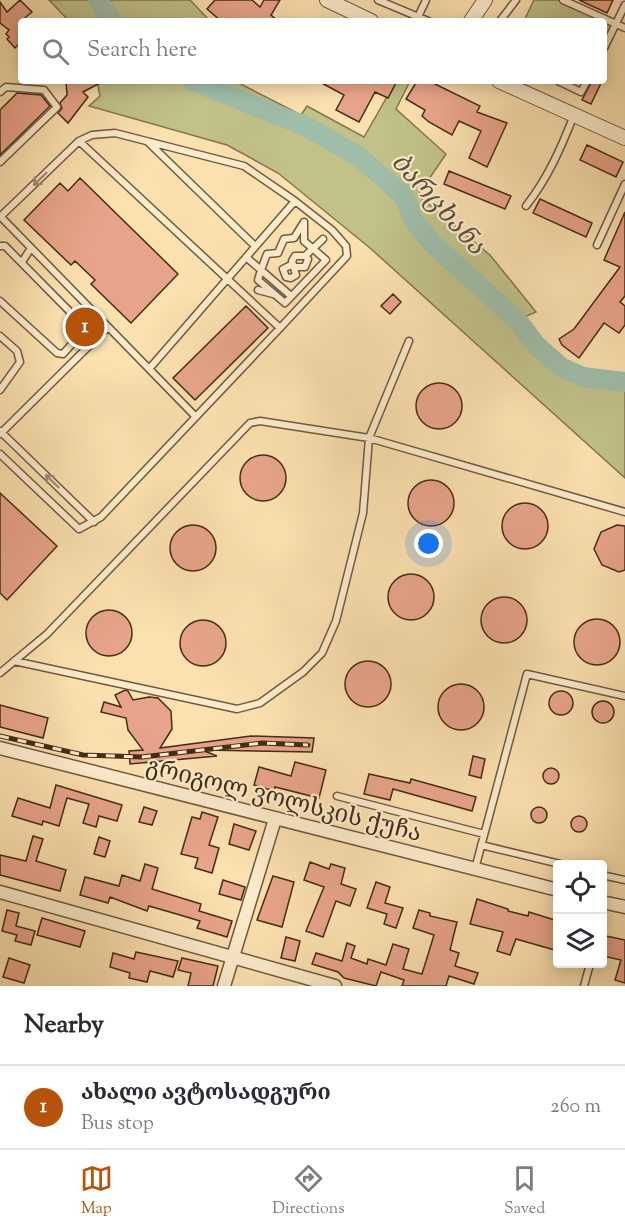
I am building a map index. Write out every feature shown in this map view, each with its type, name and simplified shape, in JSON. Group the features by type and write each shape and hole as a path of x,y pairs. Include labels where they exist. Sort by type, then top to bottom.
{"street":[{"path":"327,0 365,18"},
{"path":"473,18 485,0"},
{"path":"521,85 574,115 625,138"},
{"name":"გრიგოლ ვოლსკის ქუჩა","path":"0,748 553,889"},
{"path":"225,986 275,819"},
{"path":"0,892 335,986"},
{"path":"607,906 625,907"}],"lane":[{"path":"378,0 418,17 426,0"},
{"path":"502,18 516,0"},
{"path":"563,0 603,18"},
{"path":"607,42 625,5"},
{"path":"607,20 625,28"},
{"path":"564,84 581,92 585,84"},
{"path":"0,92 6,87 44,90 57,106 0,162"},
{"path":"526,206 542,186 574,115"},
{"path":"0,454 79,530 94,522 196,417 347,256 346,246 332,230 296,201 244,166 115,133 93,135 79,141 0,217 196,417"},
{"path":"79,141 280,328"},
{"path":"148,141 255,246"},
{"path":"597,245 625,184"},
{"path":"149,369 296,201"},
{"path":"304,222 304,241 313,249 326,260 285,303 258,280 267,254 278,253 284,239 294,238 304,222"},
{"path":"305,256 308,259 305,267 295,266 294,256 305,256 323,239"},
{"path":"0,246 5,246 85,324 84,333 63,354 57,353 0,301"},
{"path":"22,262 31,248"},
{"path":"246,258 294,293"},
{"path":"258,290 274,294"},
{"path":"94,522 0,433 108,327"},
{"path":"0,336 16,351 20,362 0,390"},
{"path":"14,661 237,709 260,703 303,672 322,653 336,621 363,513 369,438 409,341"},
{"path":"0,673 47,634 250,423 260,421 369,438 625,512"},
{"path":"475,869 527,674 625,696"},
{"path":"337,796 484,834"},
{"path":"481,845 553,862"},
{"path":"607,876 625,880"},
{"path":"584,986 589,968"}],"green space":[{"path":"49,0 190,0 207,18 66,18"},
{"path":"534,0 563,0 603,18 525,18"},
{"path":"607,20 616,24 607,42"},
{"path":"98,84 241,84 301,115 307,106 364,137 394,84 408,84 396,109 446,154 418,195 490,255 536,312 517,320 528,335 551,358 575,373 590,378 625,382 625,478 370,248 278,173 227,145 89,106 100,96"}],"building":[{"path":"20,0 32,12 25,18 18,18 18,45 15,48 7,39 9,37 6,34 9,30 0,23 0,2 7,12"},
{"path":"215,0 252,0 260,7 264,0 280,0 271,15 274,18 218,18 207,9"},
{"path":"579,0 613,0 607,13"},
{"path":"66,84 98,84 83,92 88,97 68,123 58,113 62,108 60,103 67,95"},
{"path":"324,84 395,84 388,98 375,92 359,122 336,110 344,95"},
{"path":"415,84 435,84 480,106 477,112 507,123 487,167 469,158 481,131 459,121 452,135 429,122 422,116 425,110 406,99"},
{"path":"590,84 601,84 591,104 582,100"},
{"path":"17,93 41,95 50,106 0,155 0,110"},
{"path":"587,145 623,162 616,177 580,160"},
{"path":"449,171 511,196 505,209 444,184"},
{"path":"80,178 178,274 131,323 91,284 95,280 75,261 71,265 24,220 60,183 68,191"},
{"path":"540,199 592,223 586,237 533,213"},
{"path":"625,212 625,296 620,302 625,306 625,325 619,333 604,323 579,358 562,345 559,339 574,329 620,267 604,260"},
{"path":"393,294 401,302 390,314 381,306"},
{"path":"246,306 268,328 195,400 173,378"},
{"path":"439,383 448,384 455,390 461,397 461,415 455,422 448,428 439,429 430,428 423,422 417,415 416,406 417,397 423,390 430,384"},
{"path":"263,455 272,456 279,462 285,469 285,487 279,494 272,500 263,501 254,500 247,494 241,487 240,478 241,469 247,462 254,456"},
{"path":"431,480 440,481 447,487 453,494 453,512 447,519 440,525 431,526 422,525 415,519 409,512 408,503 409,494 415,487 422,481"},
{"path":"0,493 57,546 7,600 0,593"},
{"path":"525,503 534,504 541,510 547,517 547,535 541,542 534,548 525,549 516,548 509,542 503,535 502,526 503,517 509,510 516,504"},
{"path":"193,525 202,526 209,532 215,539 215,557 209,564 202,570 193,571 184,570 177,564 171,557 170,548 171,539 177,532 184,526"},
{"path":"617,525 625,526 625,570 619,572 602,565 594,549 601,532"},
{"path":"411,574 420,575 427,581 433,588 433,606 427,613 420,619 411,620 402,619 395,613 389,606 388,597 389,588 395,581 402,575"},
{"path":"504,597 513,598 520,604 526,611 526,629 520,636 513,642 504,643 495,642 488,636 482,629 481,620 482,611 488,604 495,598"},
{"path":"109,610 118,611 125,617 131,624 131,642 125,649 118,655 109,656 100,655 93,649 87,642 86,633 87,624 93,617 100,611"},
{"path":"597,619 606,620 613,626 619,633 619,651 613,658 606,664 597,665 588,664 581,658 575,651 574,642 575,633 581,626 588,620"},
{"path":"203,620 212,621 219,627 225,634 225,652 219,659 212,665 203,666 194,665 187,659 181,652 180,643 181,634 187,627 194,621"},
{"path":"368,661 377,662 384,668 390,675 390,693 384,700 377,706 368,707 359,706 352,700 346,693 345,684 346,675 352,668 359,662"},
{"path":"461,684 470,685 477,691 483,698 483,716 477,723 470,729 461,730 452,729 445,723 439,716 438,707 439,698 445,691 452,685"},
{"path":"125,690 133,700 158,698 171,711 172,729 160,748 251,736 314,738 312,752 202,750 217,756 130,764 129,751 143,750 128,730 126,718 101,712 104,702 121,707 115,695"},
{"path":"561,691 569,695 573,703 569,711 561,715 553,711 549,703 553,695"},
{"path":"603,701 611,704 614,712 611,720 603,723 595,720 592,712 595,704"},
{"path":"0,705 48,718 43,738 0,727"},
{"path":"473,756 485,759 481,778 469,775"},
{"path":"295,762 326,770 319,798 275,787 274,791 254,785 259,767 291,776"},
{"path":"548,768 554,768 559,776 557,782 548,784 543,779 543,773"},
{"path":"369,774 410,783 411,779 476,797 472,811 393,789 390,800 364,794"},
{"path":"56,785 122,805 117,821 99,816 96,827 83,823 89,804 67,798 59,826 43,821 42,825 12,816 18,798 50,808"},
{"path":"144,807 157,811 152,825 139,822"},
{"path":"536,807 542,807 547,815 545,821 536,823 531,818 531,812"},
{"path":"202,812 218,817 209,845 219,848 212,873 195,868 198,858 181,854 192,817 200,819"},
{"path":"576,816 582,816 587,824 585,830 576,832 571,827 571,821"},
{"path":"234,824 256,831 249,850 229,844"},
{"path":"33,836 43,839 36,861 66,870 60,891 0,875 0,855 26,861"},
{"path":"99,837 110,841 105,857 94,854"},
{"path":"310,862 329,869 331,864 345,868 341,884 356,889 350,906 336,901 323,937 306,931 324,887 304,880"},
{"path":"145,864 158,868 152,889 201,904 199,911 232,921 227,937 197,928 200,921 149,906 147,911 110,897 108,903 80,895 85,877 119,886 122,875 140,881"},
{"path":"273,876 294,882 282,927 257,920"},
{"path":"223,880 245,887 241,900 219,894"},
{"path":"376,882 390,887 385,903 403,908 396,928 384,924 387,914 367,908"},
{"path":"477,899 528,916 529,912 553,919 553,950 516,939 510,955 497,951 503,932 470,924"},
{"path":"7,910 19,913 16,926 35,931 31,945 15,941 17,935 2,931"},
{"path":"419,910 430,913 430,916 457,922 450,950 459,953 455,966 478,973 474,984 449,976 446,986 402,986 404,980 381,972 376,986 344,978 338,972 312,964 316,953 342,961 347,943 355,946 351,958 367,964 368,959 386,965 393,944 409,949 403,969 422,974 434,935 413,928"},
{"path":"42,918 85,931 80,947 37,935"},
{"path":"607,936 625,940 625,983 615,980 621,960 607,957"},
{"path":"286,937 300,941 295,961 281,958"},
{"path":"136,952 178,961 173,977 150,971 147,982 129,978 130,973 110,967 113,953 134,959"},
{"path":"9,958 30,965 24,983 3,977"},
{"path":"182,958 218,966 213,986 188,986 191,973 178,970"}],"waterway":[{"name":"ბარცხანა","path":"98,0 110,18"},
{"name":"ბარცხანა","path":"200,84 305,126 358,156 403,195 414,221 432,243 517,320 536,345 561,367 583,377 625,382"}],"railway":[{"path":"0,736 83,755 142,757 262,743 308,745"}],"place":[{"name":"ახალი ავტოსადგური","path":"85,327"}]}
